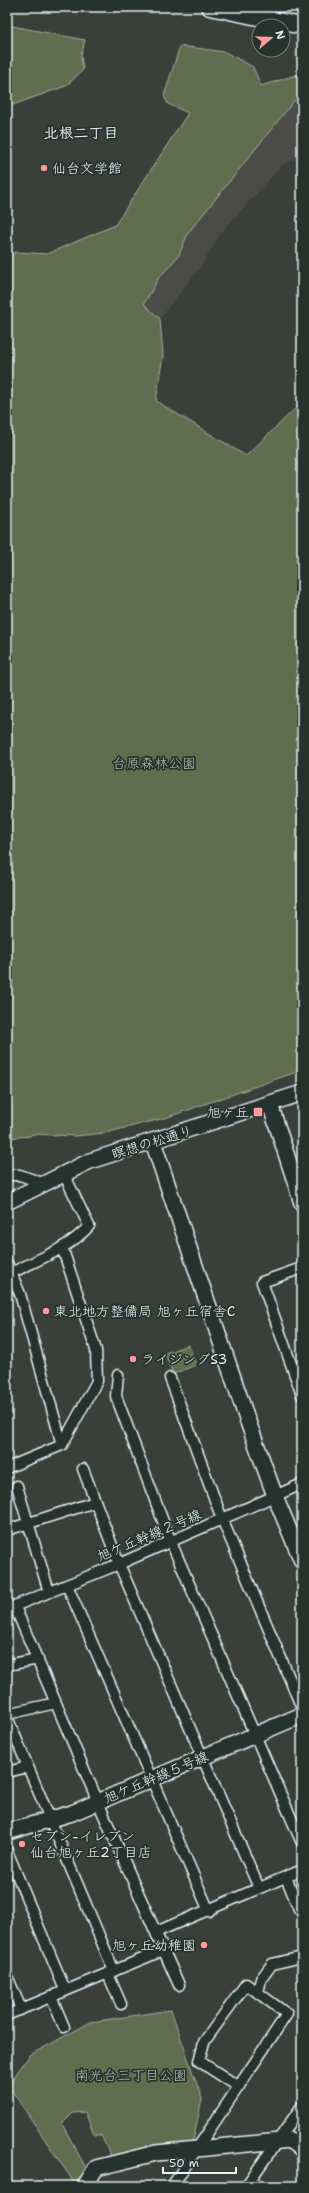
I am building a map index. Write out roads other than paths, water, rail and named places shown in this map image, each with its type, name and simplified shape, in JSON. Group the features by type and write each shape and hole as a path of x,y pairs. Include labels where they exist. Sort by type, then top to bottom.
{"main road":[{"path":"210,7 302,26"}],"street":[{"name":"瞑想の松通り","path":"7,1202 94,1160 154,1142 302,1093"},
{"path":"270,1104 302,1203"},
{"path":"154,1142 194,1266 275,1496 302,1561"},
{"path":"9,1274 62,1247 83,1233 89,1226 64,1174"},
{"path":"7,1175 20,1175 42,1184"},
{"path":"7,1468 62,1445 97,1381 98,1369 96,1350 62,1247"},
{"path":"7,1263 9,1274 20,1294 62,1445"},
{"path":"302,1268 262,1282 302,1395"},
{"path":"118,1375 116,1396 170,1540 302,1843"},
{"path":"170,1378 222,1520 302,1708"},
{"path":"83,1469 119,1564 259,1888"},
{"name":"旭ケ丘幹線２号線","path":"11,1608 119,1564 170,1540 222,1520 302,1484"},
{"path":"17,1486 49,1592"},
{"path":"7,1530 29,1526 95,1502"},
{"path":"67,1585 150,1780 208,1911"},
{"path":"11,1608 38,1659 98,1802 179,1986"},
{"path":"7,1665 38,1659"},
{"path":"56,1703 7,1716 111,1972 121,2004"},
{"name":"旭ケ丘幹線５号線","path":"7,1832 50,1821 98,1802 302,1715"},
{"path":"7,1772 28,1767"},
{"path":"7,1851 65,1990"},
{"path":"156,1932 302,1870"},
{"path":"286,1877 299,1909 302,1907"},
{"path":"7,2016 65,1990 164,1950"},
{"path":"258,1993 261,1978 272,1964 302,1957"},
{"path":"7,1976 21,2009"},
{"path":"172,2186 239,2087 287,2014 246,1984 204,2042 199,2061 239,2087"},
{"path":"51,1996 64,2026"},
{"path":"246,2186 302,2106"},
{"path":"85,2186 96,2168 156,2153 196,2150 277,2140 290,2140 302,2149"}],"place":[{"name":"仙台文学館","path":"44,168"},
{"name":"旭ヶ丘","path":"258,1112"},
{"name":"東北地方整備局 旭ヶ丘宿舎C","path":"46,1311"},
{"name":"ライジングS3","path":"133,1359"},
{"name":"セブン-イレブン 仙台旭ヶ丘2丁目店","path":"22,1844"},
{"name":"旭ヶ丘幼稚園","path":"204,1945"}],"district":[{"name":"北根二丁目","path":"81,133"}],"park label":[{"name":"台原森林公園","path":"154,763"},
{"name":"南光台三丁目公園","path":"131,2075"}]}
